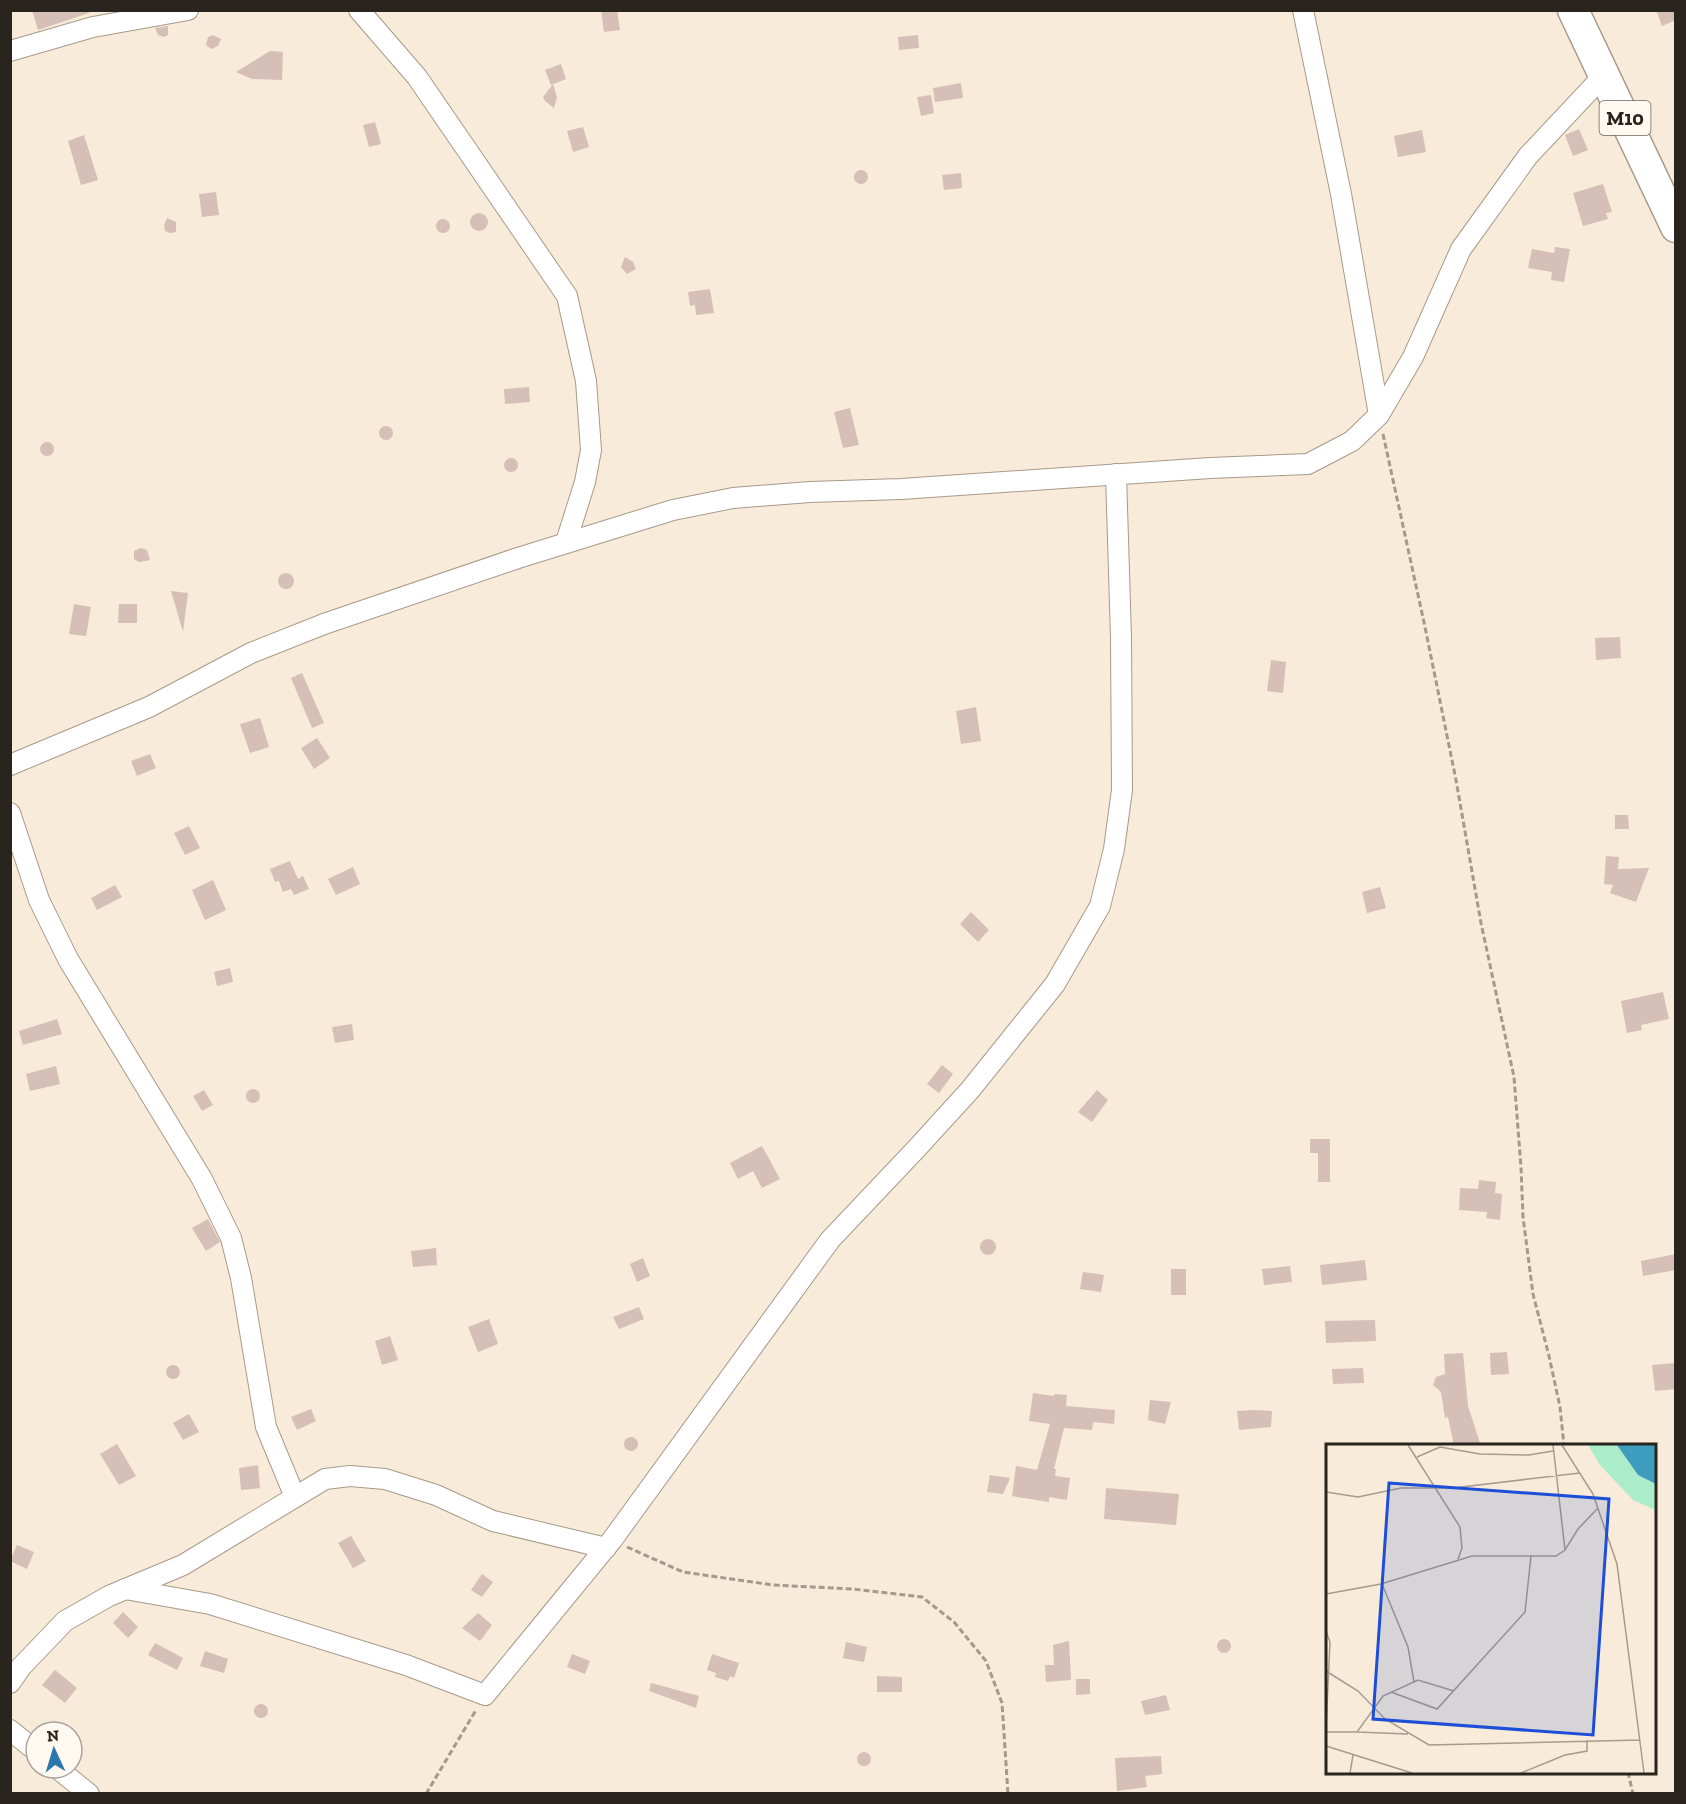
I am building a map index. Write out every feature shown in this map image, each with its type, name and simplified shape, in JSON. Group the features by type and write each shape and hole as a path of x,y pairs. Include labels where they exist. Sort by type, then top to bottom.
{"main road":[{"name":"M10","path":"1573,10 1676,227"}],"street":[{"path":"10,51 93,27 188,10"},
{"path":"359,10 417,77 567,296 586,381 591,450 583,490 566,542"},
{"path":"1303,10 1341,194 1379,415"},
{"path":"10,765 149,707 251,653 324,624 566,542 673,510 733,498 1308,464 1352,441 1379,415 1413,357 1461,249 1528,156 1605,74"},
{"path":"125,1589 210,1604 406,1665 485,1695 609,1544 830,1240 970,1090 1055,984 1100,906 1114,849 1122,790 1121,638 1116,474"},
{"path":"10,813 39,900 68,959 202,1179 231,1238 241,1278 266,1426 295,1497"},
{"path":"10,1683 21,1667 65,1621 125,1589 183,1565 324,1479 350,1476 385,1479 436,1495 493,1521 609,1544"},
{"path":"10,1730 24,1741"},
{"path":"72,1780 89,1794"}],"path":[{"path":"1379,415 1456,780 1481,923 1514,1077 1523,1217 1531,1283 1560,1407 1564,1444"},
{"path":"609,1544 683,1572 773,1585 854,1589 922,1597 954,1622 986,1661 1002,1703 1008,1794"},
{"path":"426,1794 485,1695"},
{"path":"1628,1774 1633,1794"}],"building":[{"path":"32,10 89,10 89,13 38,30"},
{"path":"601,10 617,10 620,30 604,32"},
{"path":"1656,10 1676,10 1676,20 1662,26"},
{"path":"168,26 168,35 164,37 158,35 155,28"},
{"path":"213,35 221,39 218,46 211,49 206,45 208,37"},
{"path":"918,35 919,48 899,50 898,37"},
{"path":"270,51 283,52 282,80 252,79 236,72"},
{"path":"561,64 566,79 551,85 545,70"},
{"path":"961,83 963,98 935,102 933,88"},
{"path":"553,84 557,97 554,108 543,97"},
{"path":"931,95 934,113 921,116 917,97"},
{"path":"375,122 381,144 369,147 363,125"},
{"path":"583,127 589,147 573,152 567,131"},
{"path":"1579,129 1588,150 1573,156 1565,135"},
{"path":"1422,130 1426,152 1398,157 1394,136"},
{"path":"84,135 98,180 81,185 68,141"},
{"path":"861,170 866,172 868,177 866,182 861,184 856,182 854,177 856,172"},
{"path":"961,173 962,188 944,190 942,175"},
{"path":"1603,184 1612,212 1606,213 1608,219 1583,226 1573,193"},
{"path":"216,192 219,215 202,217 199,194"},
{"path":"479,213 485,216 488,222 485,228 479,231 473,228 470,222 473,216"},
{"path":"167,218 176,222 176,232 165,231 164,225"},
{"path":"440,219 446,219 450,226 446,233 440,233 436,229 436,223"},
{"path":"1555,247 1570,249 1564,282 1551,280 1552,272 1528,268 1532,249 1554,253"},
{"path":"625,257 633,262 636,269 627,274 621,267"},
{"path":"710,289 714,313 696,315 695,305 690,306 688,292"},
{"path":"529,387 530,402 505,404 504,389"},
{"path":"850,408 859,445 843,448 834,412"},
{"path":"386,426 391,428 393,433 391,438 386,440 381,438 379,433 381,428"},
{"path":"44,442 50,442 54,449 50,456 44,456 40,452 40,446"},
{"path":"511,458 516,460 518,465 516,470 511,472 506,470 504,465 506,460"},
{"path":"141,548 147,550 150,560 139,562 134,559 134,551"},
{"path":"286,573 294,581 286,589 278,581"},
{"path":"171,591 188,593 183,632"},
{"path":"74,604 91,607 86,636 69,634"},
{"path":"119,604 137,604 137,623 118,623"},
{"path":"1620,637 1621,658 1596,660 1595,638"},
{"path":"1271,660 1286,662 1283,693 1267,691"},
{"path":"302,673 324,723 312,728 291,678"},
{"path":"976,707 981,741 961,744 956,711"},
{"path":"260,718 269,747 250,753 240,724"},
{"path":"317,738 330,758 314,769 301,748"},
{"path":"150,754 156,768 137,776 131,761"},
{"path":"1615,815 1628,815 1629,829 1615,829"},
{"path":"189,826 200,848 185,855 174,833"},
{"path":"1606,856 1619,857 1618,869 1649,868 1636,902 1610,893 1613,885 1604,884"},
{"path":"290,861 298,879 303,876 309,889 294,895 291,889 283,892 279,881 275,882 270,869"},
{"path":"353,867 360,884 336,895 328,879"},
{"path":"213,880 226,910 205,920 192,890"},
{"path":"115,885 122,897 97,910 91,898"},
{"path":"1380,887 1386,908 1367,913 1362,892"},
{"path":"971,912 989,930 978,942 960,924"},
{"path":"230,968 233,982 217,986 214,972"},
{"path":"1663,992 1669,1019 1641,1025 1642,1030 1627,1033 1621,1001"},
{"path":"57,1019 62,1034 23,1045 19,1031"},
{"path":"352,1024 354,1040 335,1043 332,1027"},
{"path":"942,1065 953,1074 939,1093 927,1084"},
{"path":"56,1066 60,1084 30,1091 26,1074"},
{"path":"250,1089 256,1089 260,1096 256,1103 250,1103 246,1099 246,1093"},
{"path":"204,1090 213,1105 202,1111 193,1096"},
{"path":"1097,1090 1108,1100 1092,1122 1078,1112"},
{"path":"1310,1139 1330,1139 1330,1182 1318,1182 1318,1153 1310,1153"},
{"path":"762,1146 780,1179 762,1188 753,1171 738,1179 730,1163"},
{"path":"1479,1180 1496,1182 1495,1193 1502,1194 1500,1220 1486,1218 1487,1212 1459,1210 1460,1188 1478,1189"},
{"path":"208,1219 220,1242 206,1251 192,1228"},
{"path":"988,1239 996,1247 988,1255 980,1247"},
{"path":"436,1248 437,1265 413,1267 411,1251"},
{"path":"1676,1254 1676,1270 1643,1276 1641,1261"},
{"path":"643,1258 650,1276 637,1282 630,1264"},
{"path":"1365,1260 1367,1280 1322,1285 1320,1265"},
{"path":"1290,1266 1292,1282 1264,1285 1262,1269"},
{"path":"1171,1269 1186,1269 1186,1295 1171,1295"},
{"path":"1083,1272 1104,1275 1101,1292 1080,1289"},
{"path":"639,1307 644,1319 619,1329 613,1317"},
{"path":"489,1319 498,1344 478,1352 468,1327"},
{"path":"1375,1320 1376,1341 1326,1343 1325,1321"},
{"path":"390,1336 398,1360 382,1365 375,1341"},
{"path":"1507,1352 1509,1374 1491,1375 1490,1353"},
{"path":"1463,1353 1468,1406 1480,1444 1454,1444 1448,1417 1445,1418 1441,1392 1433,1385 1436,1377 1445,1374 1444,1354"},
{"path":"1676,1363 1676,1389 1655,1391 1652,1365"},
{"path":"170,1365 176,1365 180,1372 176,1379 170,1379 166,1375 166,1369"},
{"path":"1363,1368 1364,1383 1333,1384 1332,1369"},
{"path":"1033,1393 1067,1395 1066,1406 1115,1410 1114,1424 1093,1422 1092,1430 1064,1428 1054,1469 1056,1469 1055,1476 1070,1478 1067,1500 1049,1497 1049,1502 1012,1496 1016,1466 1037,1470 1050,1424 1029,1421"},
{"path":"1150,1400 1171,1402 1165,1424 1148,1420"},
{"path":"311,1409 316,1421 297,1430 291,1417"},
{"path":"1237,1411 1272,1411 1271,1427 1239,1430"},
{"path":"189,1414 199,1432 183,1440 173,1423"},
{"path":"628,1437 634,1437 638,1444 634,1451 628,1451 624,1447 624,1441"},
{"path":"117,1444 136,1476 119,1485 100,1454"},
{"path":"258,1465 260,1488 241,1490 239,1468"},
{"path":"990,1475 1010,1478 1003,1494 987,1492"},
{"path":"1106,1488 1179,1494 1176,1525 1104,1519"},
{"path":"351,1536 366,1561 353,1568 338,1543"},
{"path":"17,1545 34,1552 27,1569 10,1561"},
{"path":"482,1574 493,1582 482,1597 471,1590"},
{"path":"123,1612 138,1627 128,1638 113,1623"},
{"path":"478,1613 492,1625 480,1641 462,1628"},
{"path":"1221,1639 1227,1639 1231,1646 1227,1653 1221,1653 1217,1649 1217,1643"},
{"path":"1069,1641 1071,1680 1046,1682 1045,1665 1054,1665 1053,1645"},
{"path":"846,1642 867,1647 864,1662 843,1658"},
{"path":"155,1643 183,1658 177,1670 148,1655"},
{"path":"205,1651 228,1659 224,1673 200,1666"},
{"path":"572,1654 590,1661 585,1674 567,1667"},
{"path":"712,1654 739,1663 734,1678 730,1676 728,1681 715,1677 716,1673 707,1670"},
{"path":"55,1670 77,1688 65,1703 42,1685"},
{"path":"877,1676 902,1677 902,1692 877,1692"},
{"path":"1076,1679 1090,1679 1090,1694 1076,1695"},
{"path":"651,1683 699,1696 696,1708 649,1691"},
{"path":"1166,1695 1170,1710 1145,1715 1141,1701"},
{"path":"258,1704 264,1704 268,1711 264,1718 258,1718 254,1714 254,1708"},
{"path":"861,1752 867,1752 871,1759 867,1766 861,1766 857,1762 857,1756"},
{"path":"1161,1756 1162,1774 1145,1776 1147,1787 1117,1791 1115,1758"}]}
